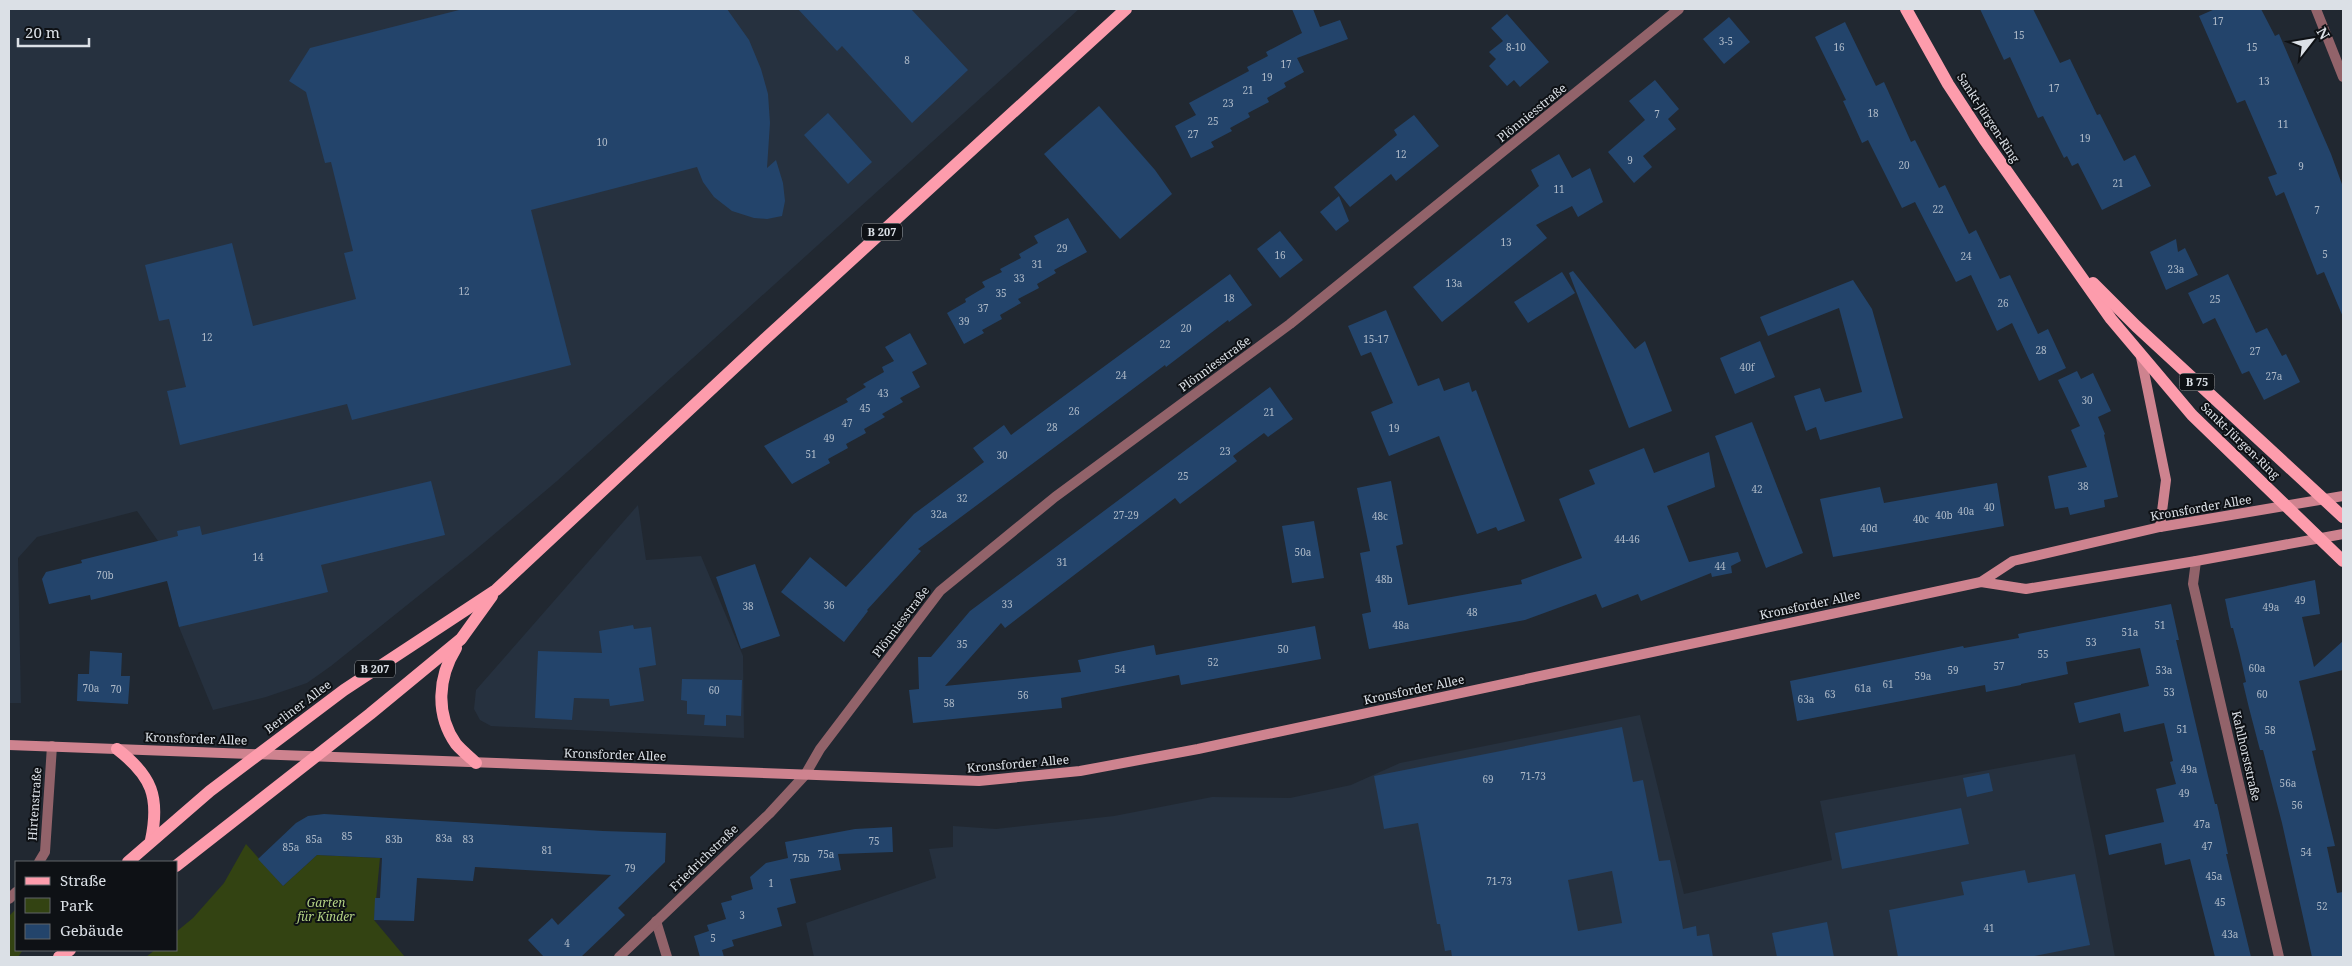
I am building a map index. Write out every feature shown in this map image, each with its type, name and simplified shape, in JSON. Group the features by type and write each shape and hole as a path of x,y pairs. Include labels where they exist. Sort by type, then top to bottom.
{"main road":[{"name":"B 207","path":"178,864 316,757 461,639 496,590 772,332 1126,9"},
{"name":"Sankt-Jürgen-Ring","path":"1906,9 1948,84 1984,139 2111,320 2192,415 2343,561"},
{"name":"Sankt-Jürgen-Ring","path":"2071,262 2136,326 2343,517"},
{"path":"2141,357 2166,480 2160,527"},
{"name":"Kronsforder Allee","path":"9,745 979,782 1080,771 1198,749 1981,582 2013,562 2160,527 2343,496"},
{"name":"Kronsforder Allee","path":"1981,582 2026,589 2343,534"},
{"name":"Berliner Allee","path":"129,861 151,840 210,791 344,690 496,590"},
{"path":"461,639 446,663 440,691 444,719 456,744 476,763"},
{"path":"117,749 136,764 149,784 154,798 156,819 151,840"}],"street":[{"name":"Plönniesstraße","path":"805,775 820,748 940,591 1056,497 1290,324 1679,9"},
{"path":"2316,9 2343,77"},
{"name":"Kahlhorststraße","path":"2196,561 2193,584 2279,957"},
{"name":"Hirtenstraße","path":"40,861 45,852 52,746"},
{"name":"Friedrichstraße","path":"619,957 770,814 805,775"},
{"path":"656,922 667,957"}],"shaded area":[{"path":"9,9 1079,9 557,481 472,553 307,683 266,697 213,710 179,627 158,541 137,511 37,537 18,558 21,703 9,703"},
{"path":"638,505 646,560 701,556 743,656 744,738 491,726 480,720 474,709 476,690"},
{"path":"1640,715 1684,894 1832,860 1820,801 2075,754 2115,957 814,957 806,923 936,878 929,849 953,847 953,826 996,829 1114,816 1212,797 1290,798 1351,785 1400,763"}],"green space":[{"name":"Garten für Kinder","path":"246,844 283,886 317,855 380,858 374,920 405,957 146,957 154,951 178,951 178,930 193,918 224,883"},
{"path":"15,910 15,951 22,951 18,957 9,957 9,916"}],"building":[{"path":"463,9 727,9 749,40 761,69 768,94 770,123 767,168 776,160 783,183 785,201 782,216 767,219 754,218 732,211 714,197 703,182 697,167 531,210 571,365 352,420 347,404 180,445 167,391 186,387 169,319 159,321 145,265 232,243 253,326 356,299 344,253 353,251 331,162 325,163 306,92 289,81 310,48"},
{"path":"798,9 911,9 968,70 912,123 842,46 837,51"},
{"path":"1292,9 1313,9 1320,27 1340,20 1348,39 1297,58 1304,72 1284,83 1286,87 1267,98 1269,102 1248,113 1250,117 1230,128 1232,131 1211,142 1214,147 1191,158 1175,126 1196,115 1189,103 1249,71 1247,67 1268,56 1266,52 1302,33"},
{"path":"1980,9 2033,9 2060,63 2070,59 2097,115 2100,114 2124,161 2135,155 2151,186 2102,210 2078,163 2072,166 2067,156 2064,158 2043,116 2038,118 2010,57 2004,60"},
{"path":"2215,9 2261,9 2275,36 2279,34 2331,154 2343,187 2343,317 2324,272 2317,275 2284,192 2276,196 2268,177 2277,174 2245,100 2237,103 2199,16"},
{"path":"1507,14 1549,62 1520,87 1514,80 1507,86 1489,66 1496,59 1489,52 1503,41 1491,28"},
{"path":"1729,17 1750,42 1724,64 1703,39"},
{"path":"1845,22 1876,86 1884,82 1911,142 1915,140 1939,188 1945,185 1969,234 1976,230 2000,279 2010,275 2038,334 2048,329 2066,368 2039,381 2012,323 1997,331 1971,275 1956,282 1915,202 1902,208 1868,140 1862,143 1843,101 1846,100 1815,37"},
{"path":"1655,80 1679,109 1668,119 1676,129 1643,156 1652,167 1634,183 1608,152 1645,120 1629,101"},
{"path":"1099,106 1155,170 1172,194 1120,239 1044,154"},
{"path":"828,113 872,162 848,184 804,135"},
{"path":"1414,115 1439,146 1396,181 1391,174 1350,207 1334,187 1397,135 1394,130"},
{"path":"1559,154 1572,178 1590,168 1603,202 1578,217 1572,206 1536,225 1547,238 1442,322 1413,287 1539,186 1531,170"},
{"path":"1339,196 1349,221 1336,231 1320,212"},
{"path":"1068,218 1087,252 1054,270 1056,273 1037,284 1039,288 1018,299 1021,303 1000,315 1002,319 982,330 984,333 964,344 947,313 966,302 965,299 985,287 982,282 1002,272 1000,269 1021,258 1019,254 1038,243 1034,236"},
{"path":"1280,231 1303,260 1280,278 1257,249"},
{"path":"2176,239 2178,252 2185,248 2198,275 2166,290 2150,252"},
{"path":"1573,271 1635,349 1645,341 1672,411 1629,428 1569,273"},
{"path":"1562,272 1575,293 1528,323 1514,302"},
{"path":"1230,274 1252,305 1229,322 1228,320 1166,367 1165,365 918,549 921,551 867,610 844,642 781,592 810,557 846,587 914,514 984,462 973,448 1004,425 1011,435"},
{"path":"2228,274 2256,333 2267,328 2282,356 2286,354 2300,382 2264,400 2249,371 2242,374 2215,318 2203,324 2188,293"},
{"path":"1853,280 1872,309 1903,418 1820,440 1816,427 1806,431 1794,396 1820,388 1825,402 1862,392 1839,308 1768,336 1760,317"},
{"path":"1386,310 1418,386 1439,378 1444,391 1469,382 1472,392 1476,390 1525,521 1498,531 1496,527 1477,534 1439,436 1389,456 1371,412 1393,403 1371,352 1361,356 1348,326"},
{"path":"910,333 927,364 912,372 920,387 900,398 903,402 882,414 885,417 864,429 866,433 846,444 848,448 828,459 830,463 792,484 764,446 848,402 846,399 866,387 863,384 884,372 882,367 894,361 885,347"},
{"path":"1760,341 1775,377 1735,394 1720,358"},
{"path":"2077,371 2081,379 2093,373 2111,411 2098,417 2105,434 2118,497 2104,500 2105,507 2070,515 2068,507 2055,509 2048,476 2087,467 2071,430 2080,426 2058,380"},
{"path":"1270,387 1293,419 1268,437 1264,433 1233,456 1237,461 1180,504 1175,498 1005,628 1001,623 945,686 1081,672 1078,660 1154,645 1156,655 1315,626 1321,659 1181,685 1179,675 1061,698 1062,708 913,723 909,690 919,689 918,657 931,657 970,611"},
{"path":"1752,422 1803,553 1766,568 1715,436"},
{"path":"1644,448 1654,473 1709,452 1715,487 1667,506 1689,562 1738,552 1741,561 1731,566 1732,573 1712,577 1711,573 1641,601 1638,594 1602,608 1596,594 1525,620 1369,649 1362,614 1371,612 1360,553 1370,551 1357,488 1391,481 1403,544 1396,546 1408,605 1522,584 1521,580 1582,558 1559,499 1595,484 1589,470"},
{"path":"431,481 445,535 321,565 328,592 179,627 167,581 91,600 90,595 49,604 42,579 46,572 82,563 81,560 178,536 177,531 200,526 202,535"},
{"path":"1997,483 2004,526 1833,557 1820,499 1880,487 1884,503"},
{"path":"1314,521 1324,578 1292,583 1282,526"},
{"path":"755,564 780,636 741,649 716,577"},
{"path":"2315,580 2320,614 2302,617 2314,667 2343,641 2343,670 2299,681 2316,750 2312,751 2335,846 2327,847 2337,893 2343,892 2343,957 2312,957 2282,823 2263,750 2260,750 2249,708 2243,683 2246,682 2225,599"},
{"path":"2171,604 2179,640 2176,640 2215,804 2217,804 2228,854 2226,854 2251,957 2215,957 2190,859 2165,865 2161,843 2109,855 2105,835 2164,822 2156,789 2176,784 2170,762 2173,761 2164,723 2124,732 2120,713 2079,723 2074,703 2149,686 2140,648 2066,662 2068,674 2021,685 1986,692 1985,685 1797,721 1790,681 1963,646 1964,648 2019,638 2018,634"},
{"path":"633,625 634,629 651,627 656,665 639,668 644,701 610,706 609,699 574,698 572,720 535,718 538,651 602,653 599,631"},
{"path":"90,651 122,653 121,676 130,676 128,704 77,701 78,674 89,674"},
{"path":"682,679 742,680 741,716 726,715 726,726 704,725 705,715 687,714 687,701 681,700"},
{"path":"1622,727 1633,782 1643,780 1659,861 1670,860 1683,929 1696,926 1697,936 1709,934 1713,957 1452,957 1451,950 1445,951 1440,924 1437,924 1418,823 1384,829 1374,776","holes":["1612,871 1622,923 1578,931 1568,880"]},
{"path":"1989,773 1993,791 1967,797 1963,778"},
{"path":"1961,808 1969,844 1842,869 1835,833"},
{"path":"324,814 666,833 665,862 618,908 625,915 581,957 544,957 528,940 552,918 558,925 611,875 475,867 473,881 417,878 414,921 374,920 375,898 380,898 382,858 317,855 283,886 258,859 296,823 308,816"},
{"path":"892,827 893,852 838,854 841,870 790,879 796,903 777,908 782,926 732,940 734,946 722,950 724,957 700,957 694,936 709,931 707,925 726,919 721,903 732,900 731,896 753,889 750,877 766,863 788,858 785,842 855,829"},
{"path":"2025,870 2028,883 2075,874 2090,945 2029,957 1898,957 1889,910 1964,895 1961,882"},
{"path":"1827,922 1834,957 1777,957 1772,933"}]}
